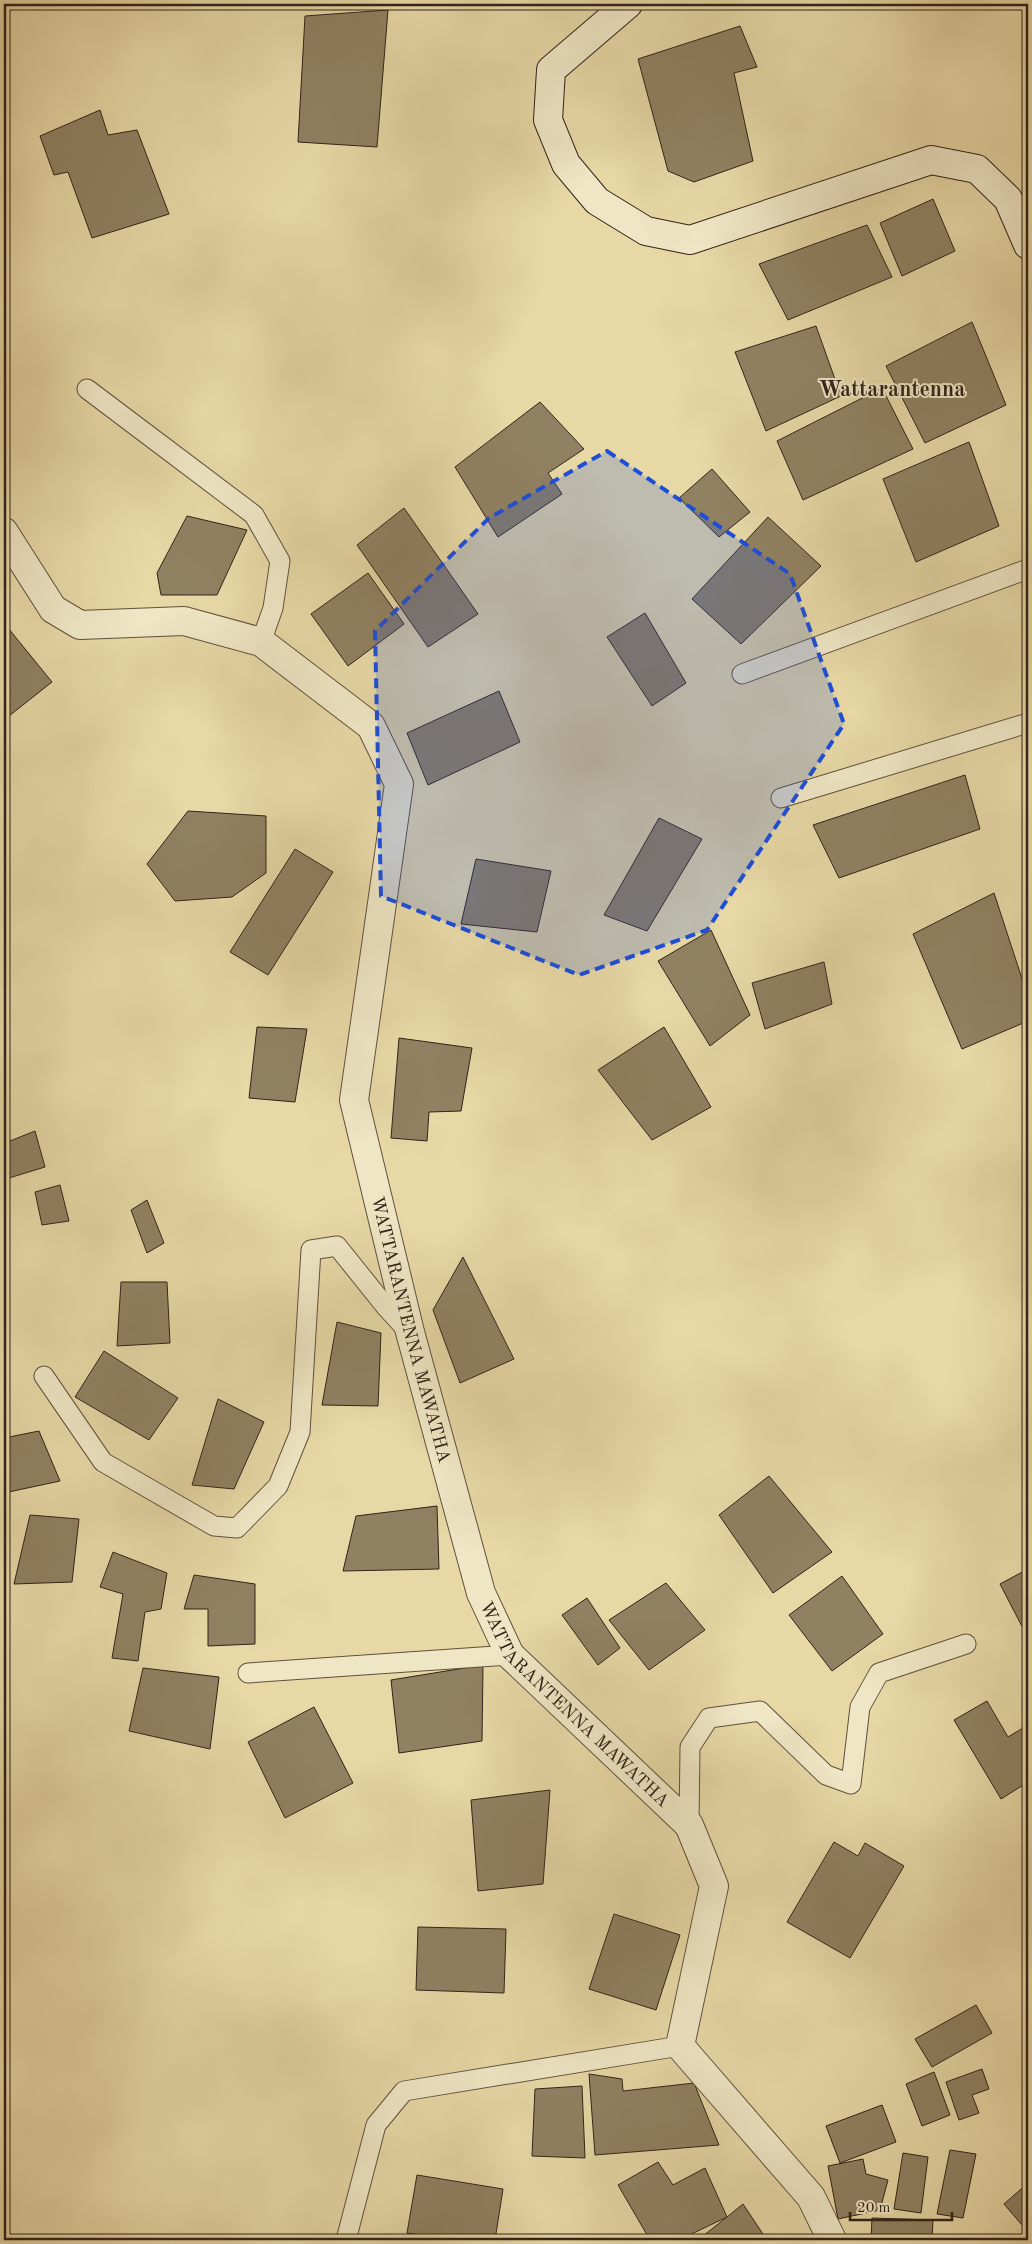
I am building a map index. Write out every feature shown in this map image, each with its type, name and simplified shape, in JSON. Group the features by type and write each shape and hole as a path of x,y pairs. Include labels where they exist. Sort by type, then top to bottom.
{"street":[{"path":"628,4 551,70 548,120 566,164 597,200 646,231 690,240 931,160 977,169 1008,199 1028,246"},
{"name":"WATTARANTENNA MAWATHA","path":"4,532 53,609 80,625 184,621 261,642 371,726 398,784 354,1100 410,1332 481,1593 510,1655 689,1825 714,1886 680,2046"},
{"path":"680,2046 811,2197 832,2240"}],"lane":[{"path":"87,389 254,515 280,561 273,608 261,642"},
{"path":"742,674 1028,569"},
{"path":"781,798 1028,723"},
{"path":"44,1376 103,1462 214,1526 236,1528 278,1486 300,1432 311,1250 337,1246 386,1307 410,1332"},
{"path":"689,1825 690,1747 709,1718 760,1711 826,1775 851,1784 860,1707 879,1674 966,1644"},
{"path":"248,1673 510,1655"},
{"path":"346,2240 376,2125 404,2091 680,2046"}],"highlighted area":[{"path":"607,451 790,574 844,724 707,930 579,975 381,896 375,631 489,518"}],"building":[{"path":"388,10 377,147 298,142 305,16"},
{"path":"740,26 757,67 734,73 753,161 694,182 668,171 638,59"},
{"path":"100,110 108,135 137,130 169,214 92,238 68,172 54,175 40,136"},
{"path":"933,199 955,251 902,276 880,223"},
{"path":"867,225 892,277 788,320 759,264"},
{"path":"972,322 1006,405 925,443 886,366"},
{"path":"816,326 841,396 766,431 735,352"},
{"path":"882,388 913,449 803,500 777,441"},
{"path":"540,402 584,449 548,473 562,494 498,537 455,467"},
{"path":"969,442 999,526 916,562 883,479"},
{"path":"712,469 750,512 719,537 679,498"},
{"path":"404,508 478,614 428,647 357,545"},
{"path":"187,516 247,530 217,595 161,595 157,573"},
{"path":"768,517 821,566 741,644 692,599"},
{"path":"368,573 404,624 348,666 311,614"},
{"path":"645,613 686,683 652,706 607,637"},
{"path":"4,623 52,682 4,720"},
{"path":"499,691 520,742 428,785 407,733"},
{"path":"965,775 980,829 839,878 813,825"},
{"path":"188,811 266,816 266,873 232,897 175,901 147,864"},
{"path":"659,818 702,839 647,931 604,915"},
{"path":"295,849 333,872 268,975 230,952"},
{"path":"476,859 551,871 537,932 461,924"},
{"path":"994,893 1028,997 1028,1021 962,1049 913,934"},
{"path":"711,930 750,1015 710,1046 658,961"},
{"path":"824,962 832,1004 765,1029 752,983"},
{"path":"257,1027 307,1029 295,1102 249,1098"},
{"path":"664,1027 711,1107 652,1140 598,1070"},
{"path":"399,1038 472,1048 461,1111 429,1112 427,1141 391,1138"},
{"path":"35,1131 45,1167 9,1178 5,1143"},
{"path":"60,1185 69,1221 42,1225 35,1192"},
{"path":"147,1200 164,1243 147,1253 131,1210"},
{"path":"463,1257 514,1359 460,1383 433,1310"},
{"path":"121,1282 167,1282 170,1343 117,1346"},
{"path":"337,1322 381,1333 378,1406 322,1405"},
{"path":"104,1351 178,1398 149,1440 75,1397"},
{"path":"218,1399 264,1422 234,1489 192,1485"},
{"path":"39,1431 60,1481 4,1493 4,1438"},
{"path":"769,1476 832,1552 773,1593 719,1515"},
{"path":"437,1506 439,1569 343,1571 356,1516"},
{"path":"30,1515 79,1519 72,1582 14,1584"},
{"path":"113,1552 167,1573 161,1609 145,1612 138,1661 112,1658 123,1594 100,1587"},
{"path":"1028,1569 1028,1638 1000,1584"},
{"path":"194,1575 255,1584 255,1644 208,1646 208,1609 184,1609"},
{"path":"842,1576 883,1634 832,1671 789,1615"},
{"path":"666,1583 705,1630 649,1670 609,1620"},
{"path":"587,1598 620,1648 598,1665 562,1615"},
{"path":"483,1665 482,1741 399,1753 391,1680"},
{"path":"143,1668 219,1677 210,1749 129,1731"},
{"path":"987,1701 1008,1737 1028,1725 1028,1782 1001,1799 954,1720"},
{"path":"314,1707 353,1783 285,1818 248,1742"},
{"path":"550,1790 543,1884 478,1891 471,1800"},
{"path":"834,1842 858,1856 865,1843 904,1866 850,1958 787,1922"},
{"path":"614,1914 680,1935 656,2010 589,1989"},
{"path":"418,1927 506,1929 504,1993 416,1990"},
{"path":"976,2005 992,2033 932,2067 915,2039"},
{"path":"982,2069 989,2089 972,2095 979,2113 959,2120 946,2082"},
{"path":"934,2072 950,2115 922,2126 906,2084"},
{"path":"589,2074 622,2079 623,2091 694,2083 719,2145 595,2155"},
{"path":"582,2086 585,2158 532,2156 535,2089"},
{"path":"882,2105 896,2142 840,2163 826,2126"},
{"path":"950,2150 976,2154 963,2218 937,2214"},
{"path":"903,2153 928,2157 921,2213 894,2209"},
{"path":"863,2159 866,2174 888,2180 880,2210 838,2219 828,2166"},
{"path":"658,2162 673,2185 705,2168 727,2217 679,2240 650,2240 618,2185"},
{"path":"417,2175 503,2189 495,2240 454,2240 407,2233"},
{"path":"1028,2183 1028,2219 1022,2225 1004,2204"},
{"path":"743,2204 767,2240 698,2240 727,2217"},
{"path":"872,2218 933,2220 932,2240 871,2240"}],"district":[{"name":"Wattarantenna","path":"892,388"}]}
